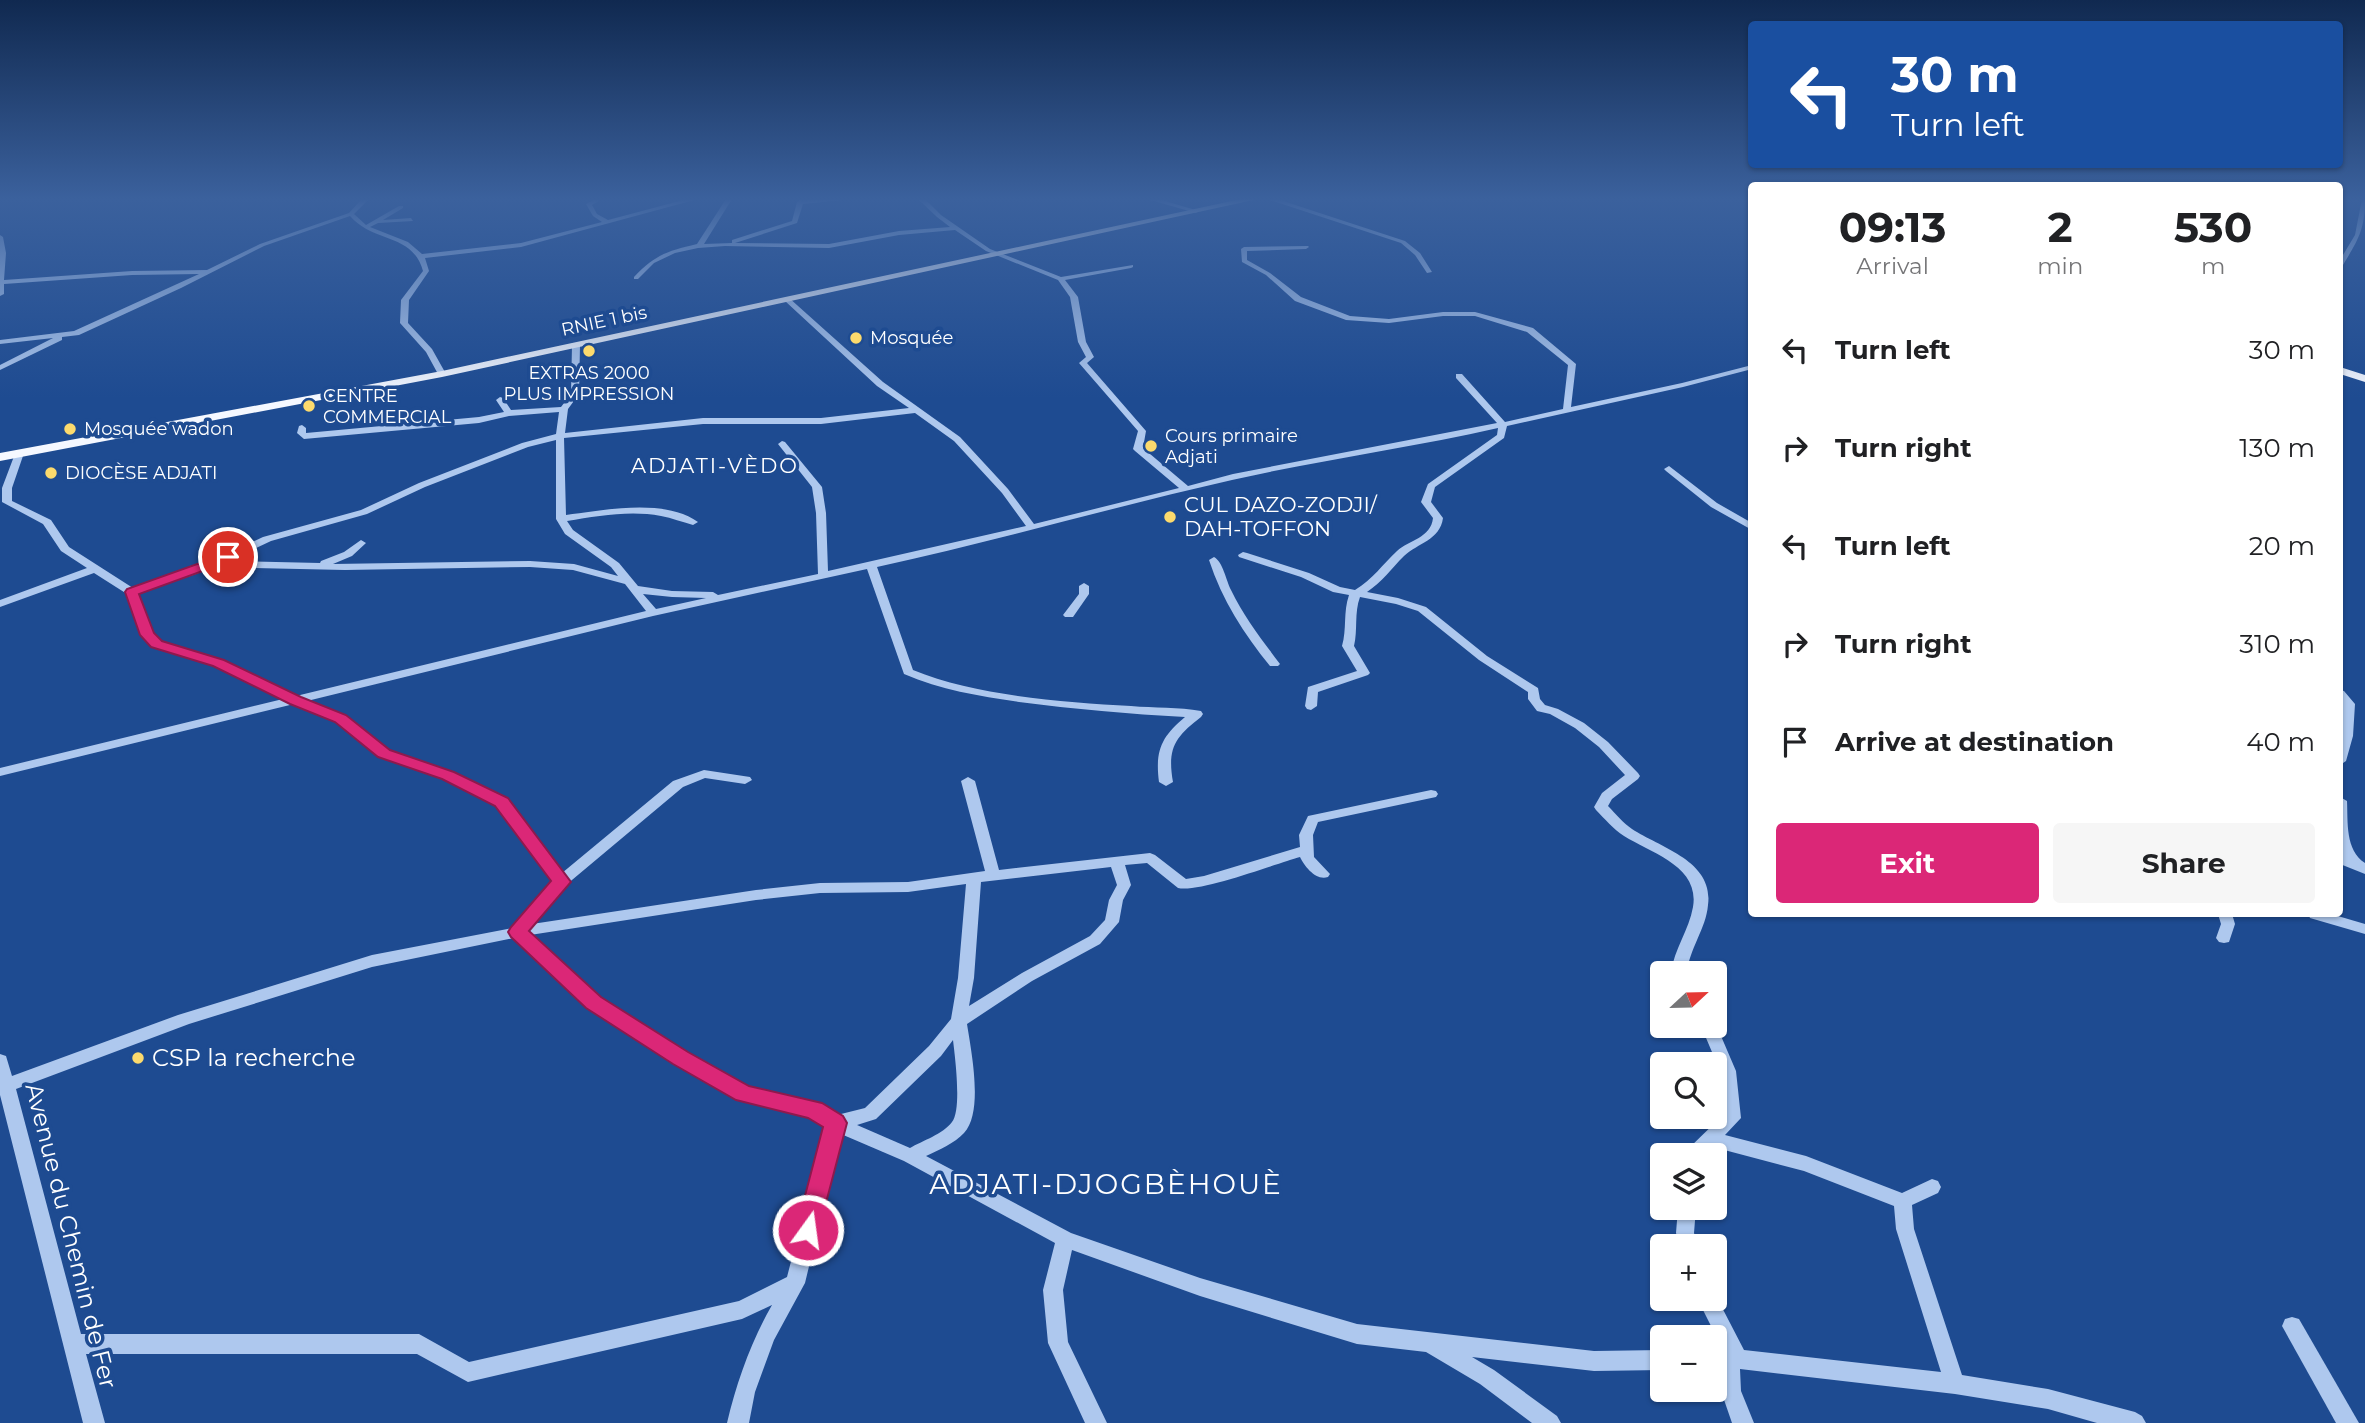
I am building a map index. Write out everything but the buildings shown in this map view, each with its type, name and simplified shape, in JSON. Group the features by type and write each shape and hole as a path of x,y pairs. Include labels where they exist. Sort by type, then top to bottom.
{"main road":[{"name":"RNIE 1 bis","path":"0,457 442,374 943,265"},
{"path":"2343,371 2365,379"}],"street":[{"path":"0,294 3,265"},
{"path":"0,342 76,333 220,265"},
{"path":"426,265 426,271 405,300 404,323 429,351 442,374"},
{"path":"636,278 646,265"},
{"path":"1025,265 1060,279 1131,266"},
{"path":"1252,265 1268,274 1298,299 1349,318 1389,321 1443,314 1475,314 1530,330 1572,364 1567,409"},
{"path":"1425,265 1429,272"},
{"path":"2,282 209,271"},
{"path":"1060,279 1074,298 1082,342 1090,353 1090,357 1083,363 1142,431 1138,449 1186,489"},
{"path":"788,299 880,384 957,439 1005,491 1032,528"},
{"path":"0,368 53,344 62,336"},
{"path":"576,345 575,394 564,410 560,436 561,519 569,532 615,565 653,613"},
{"path":"0,772 653,613 871,566 1186,489 1282,467 1503,425 1748,368"},
{"path":"1459,376 1503,425"},
{"path":"500,400 509,413"},
{"path":"302,428 301,433 304,436 479,420 509,413 564,410"},
{"path":"132,592 214,564 267,539 364,512 422,485 512,450 560,436 703,421 821,421 918,410"},
{"path":"1311,706 1312,690 1364,673 1348,646 1351,635 1351,606 1355,595 1375,582 1402,552 1425,539 1437,526 1438,518 1426,502 1431,486 1501,436 1503,425"},
{"path":"782,444 817,487 821,513 823,576"},
{"path":"19,453 7,488 7,502 47,522 65,549 132,592 148,635 156,644 218,663 296,701 341,718 384,754 448,775 502,802 561,882"},
{"path":"1669,468 1714,505 1748,525"},
{"path":"561,519 618,510 653,509 693,522"},
{"path":"260,565 267,539"},
{"path":"314,566 335,560 361,543"},
{"path":"1243,555 1355,595 1398,601 1422,609 1483,659 1534,691 1534,699 1541,708 1555,710 1599,739 1633,776 1607,796 1601,807 1629,833 1674,856 1696,877 1702,902 1682,961"},
{"path":"1214,560 1241,618 1274,663"},
{"path":"214,564 530,564 575,567 630,585 672,594 704,595 756,591"},
{"path":"871,566 908,672 926,680 984,694 1139,712 1196,714 1169,739 1163,753 1166,782"},
{"path":"0,604 97,568"},
{"path":"1069,615 1084,594 1084,586"},
{"path":"2343,697 2349,704 2347,736 2343,750"},
{"path":"517,932 561,882 678,784 704,774 745,780"},
{"path":"968,781 993,875"},
{"path":"1323,874 1307,858 1306,835 1313,819 1431,794"},
{"path":"2343,842 2360,866"},
{"path":"4,1087 184,1019 300,981 372,961 517,932 756,895 820,888 908,887 1150,858 1183,884 1205,881 1307,850"},
{"path":"2343,860 2360,866"},
{"path":"835,1123 870,1114 935,1051 959,1021 1027,977 1095,940 1112,922 1116,900 1124,885 1117,863"},
{"path":"910,1156 959,1127 965,1111 965,1070 959,1021 966,978 974,878"},
{"path":"2224,938 2228,924 2226,917"},
{"path":"2325,917 2365,929"},
{"path":"517,932 594,1002 680,1058 744,1094 814,1110 835,1123 910,1156 1065,1239 1200,1287 1357,1334 1594,1361 1650,1360"},
{"path":"1706,1143 1732,1118 1728,1071 1714,1038"},
{"name":"Avenue du Chemin de Fer","path":"0,1061 4,1087 94,1423"},
{"path":"738,1423 765,1336 795,1283 835,1123"},
{"path":"1711,1139 1806,1164 1903,1201 1932,1187"},
{"path":"1903,1201 1905,1229 1955,1384"},
{"path":"1065,1239 1053,1290 1058,1343 1096,1423"},
{"path":"74,1344 419,1344 468,1372 742,1310 795,1283"},
{"path":"2292,1326 2348,1423"},
{"path":"1427,1342 1488,1377 1550,1423"},
{"path":"1743,1423 1731,1391 1727,1359 1955,1384 2048,1399 2135,1423"}],"place":[{"name":"Mosquée","path":"856,338"},
{"name":"EXTRAS 2000 PLUS IMPRESSION","path":"589,351"},
{"name":"CENTRE COMMERCIAL","path":"309,406"},
{"name":"Mosquée wadon","path":"70,429"},
{"name":"Cours primaire Adjati","path":"1151,446"},
{"name":"DIOCÈSE ADJATI","path":"51,473"},
{"name":"CUL DAZO-ZODJI/ DAH-TOFFON","path":"1170,517"},
{"name":"CSP la recherche","path":"138,1058"}],"district":[{"name":"ADJATI-VÈDO","path":"715,466"},
{"name":"ADJATI-DJOGBÈHOUÈ","path":"1106,1184"}],"route":[{"path":"228,557 188,574 132,592 148,635 156,644 218,663 296,701 341,718 384,754 448,775 502,802 561,882 517,932 594,1002 680,1058 744,1094 814,1110 835,1123 808,1230"}]}
